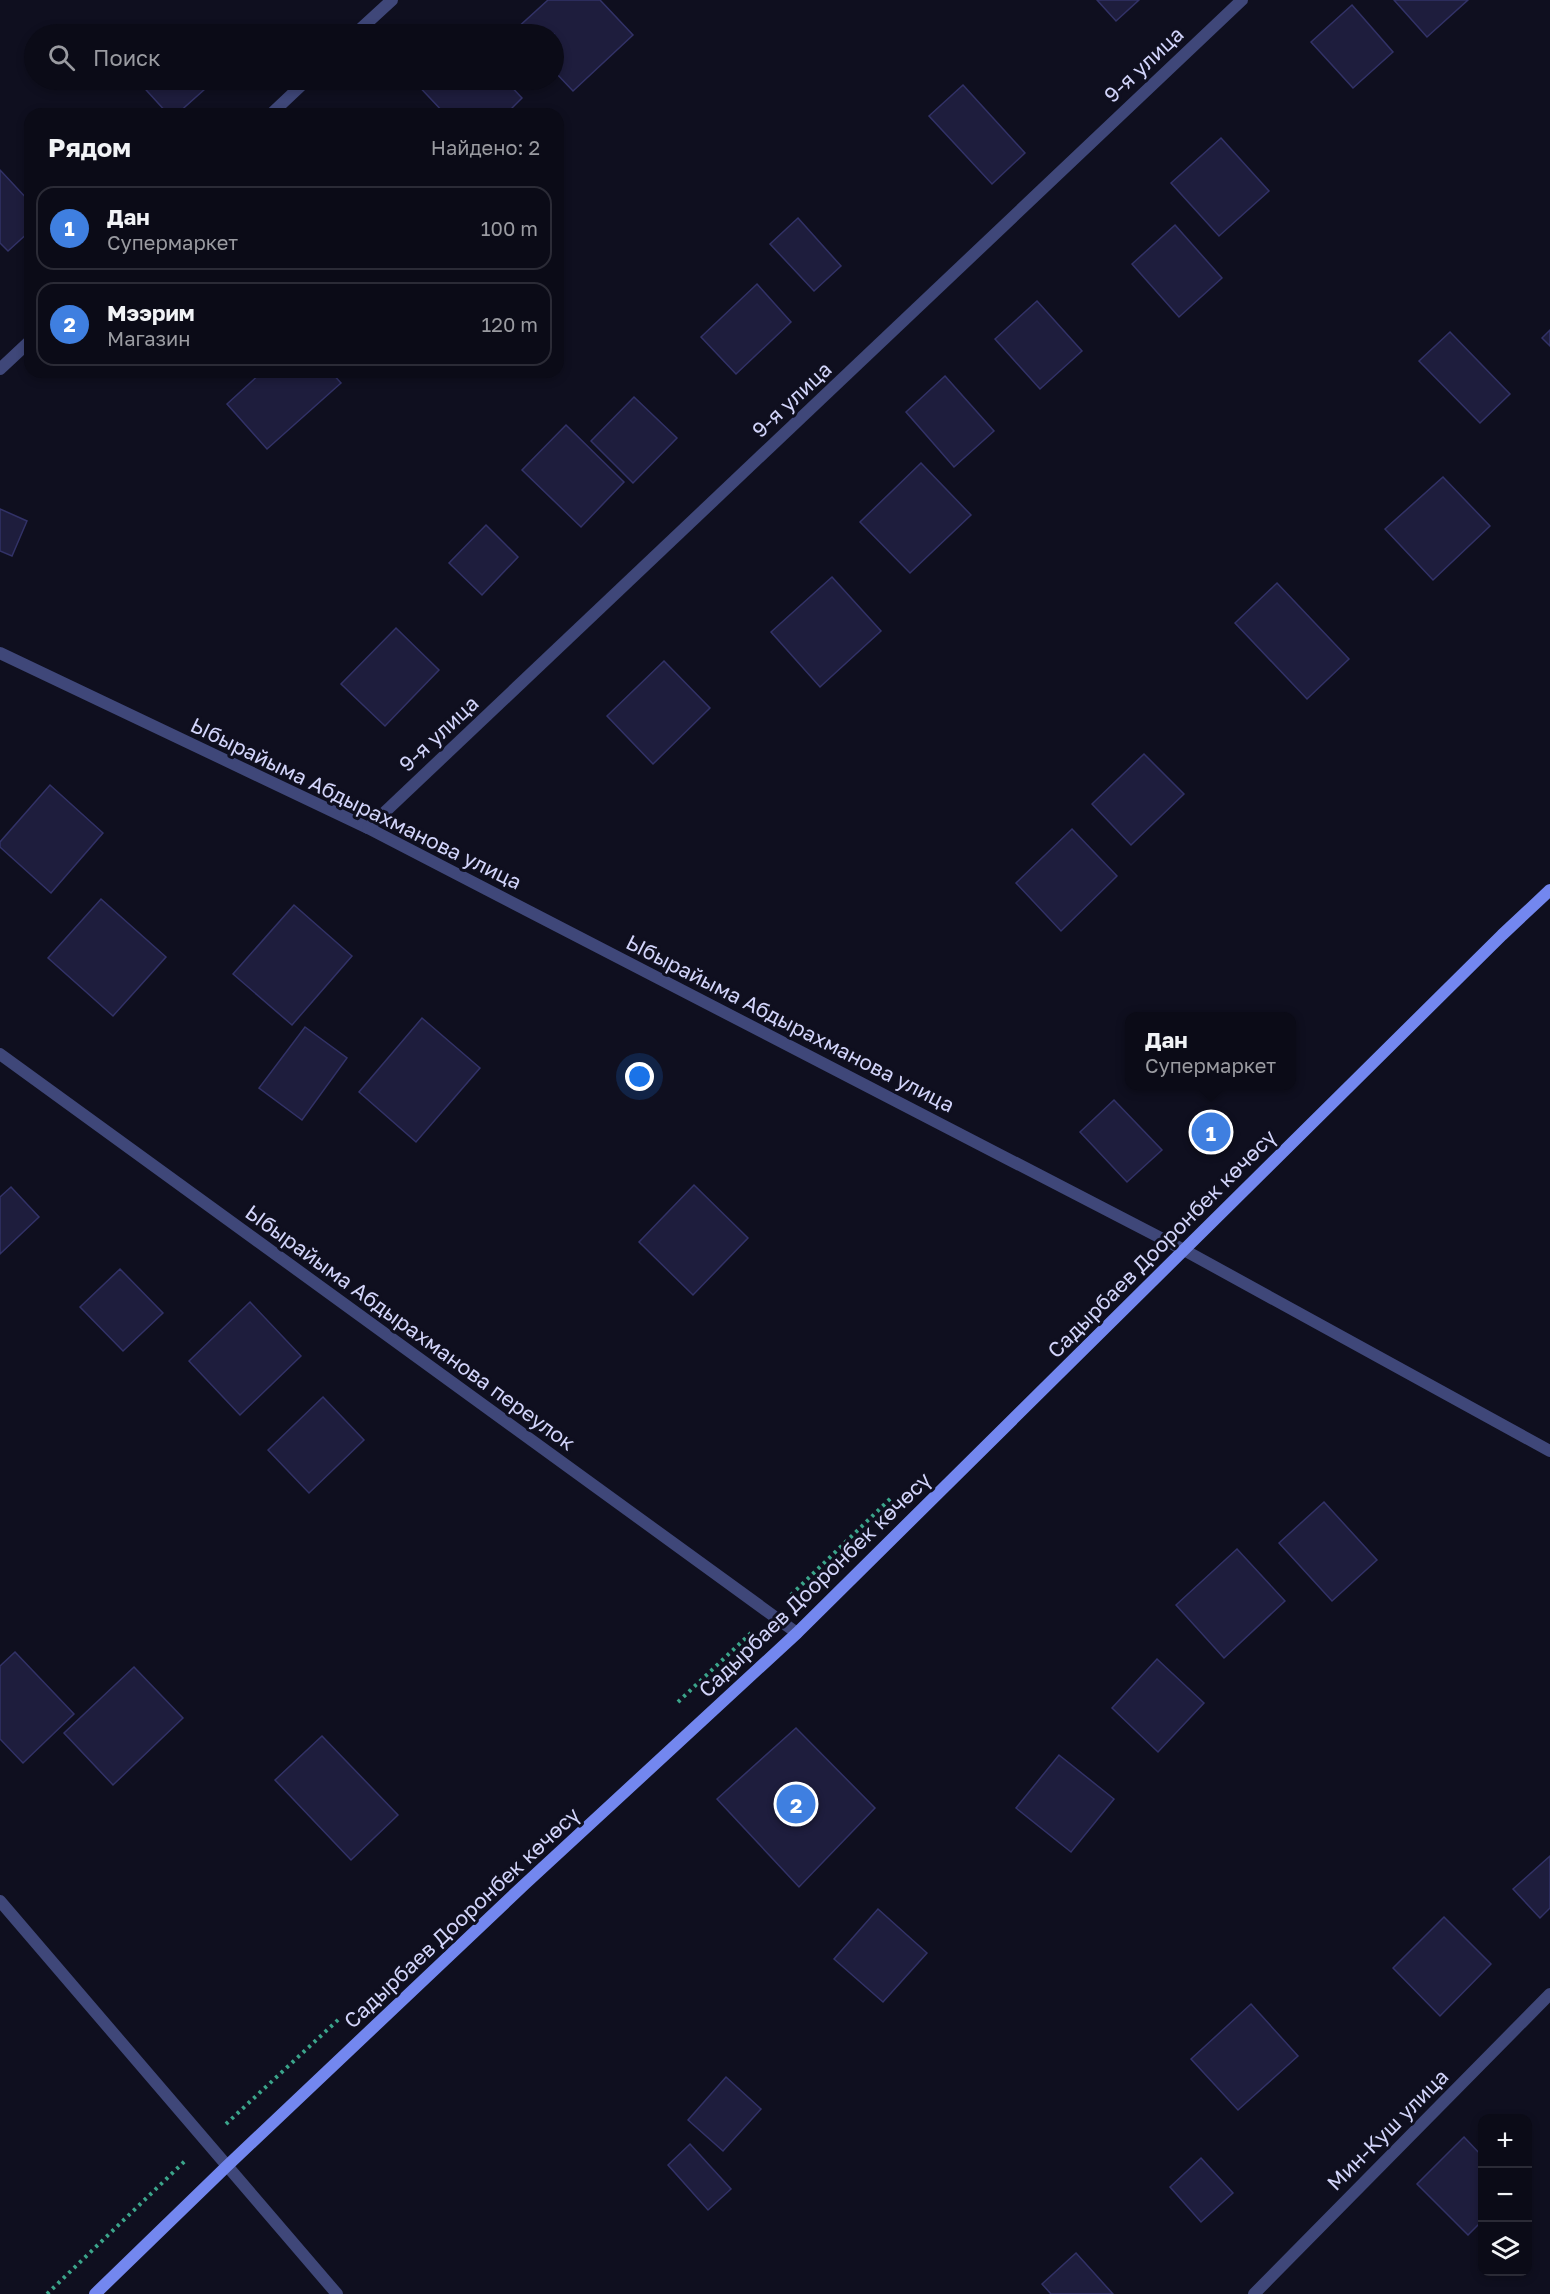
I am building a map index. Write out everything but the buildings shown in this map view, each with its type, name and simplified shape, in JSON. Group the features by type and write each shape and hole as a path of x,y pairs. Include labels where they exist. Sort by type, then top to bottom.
{"main road":[{"name":"Садырбаев Дооронбек көчөсү","path":"95,2294 525,1884 797,1633 1550,890"}],"street":[{"path":"366,24 392,0"},
{"name":"9-я улица","path":"368,828 1242,0"},
{"path":"277,108 296,90"},
{"path":"0,369 24,347"},
{"name":"Ыбырайыма Абдырахманова улица","path":"0,653 368,828 1184,1250 1550,1451"},
{"name":"Ыбырайыма Абдырахманова переулок","path":"0,1054 797,1633"},
{"path":"0,1901 336,2294"},
{"name":"Мин-Куш улица","path":"1254,2294 1548,2001"}],"path":[{"path":"670,1710 898,1491"},
{"path":"47,2294 206,2141 344,2015"}],"place":[{"name":"Дан","path":"1211,1132"},
{"name":"Мээрим","path":"796,1804"}]}
